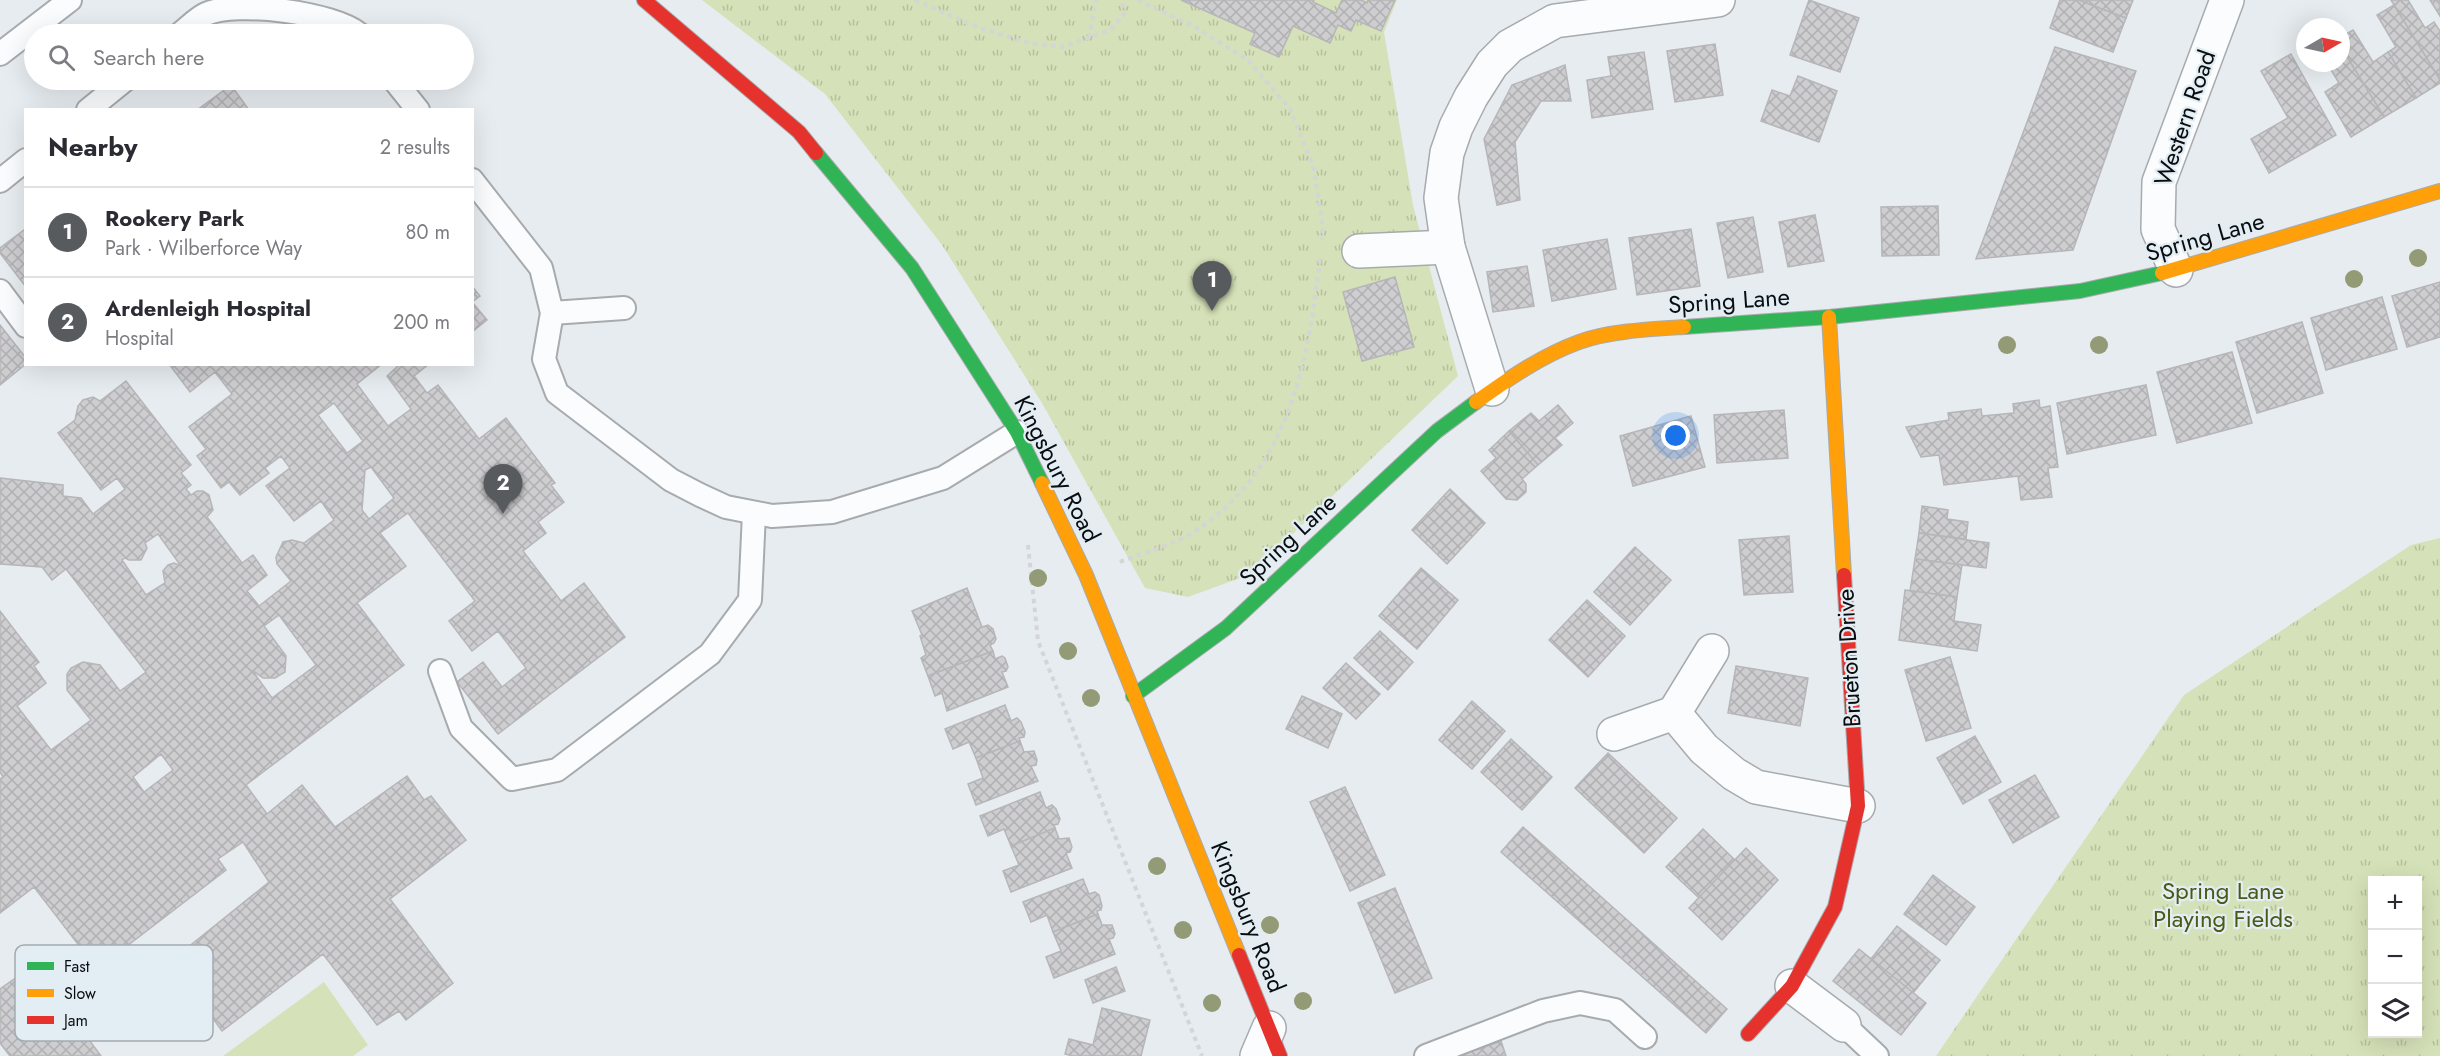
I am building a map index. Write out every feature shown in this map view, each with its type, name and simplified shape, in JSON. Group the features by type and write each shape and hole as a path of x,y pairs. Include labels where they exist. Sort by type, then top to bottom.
{"street":[{"name":"Kingsbury Road","path":"644,0 799,132 912,268 1017,432 1086,575 1269,1047"},
{"path":"1492,389 1448,247 1441,198 1447,153 1456,127 1471,97 1492,64 1510,46 1556,21 1718,0"},
{"name":"Western Road","path":"2176,270 2158,229 2159,182 2227,0"},
{"name":"Spring Lane","path":"1133,696 1226,628 1437,431 1514,374 1580,342 1641,330 1829,316 2080,291 2176,270 2440,191"},
{"path":"1359,251 1448,247"},
{"name":"Brueton Drive","path":"1748,1034 1792,986 1835,907 1858,806 1829,316"},
{"path":"1614,735 1674,713 1712,651"},
{"path":"1674,713 1704,749 1734,774 1756,787 1858,806"},
{"path":"1792,986 1844,1025"}],"lane":[{"path":"39,24 70,0"},
{"path":"193,24 206,14 238,3 321,16 338,24"},
{"path":"0,54 24,35"},
{"path":"90,108 113,90"},
{"path":"402,90 416,108"},
{"path":"0,181 24,162"},
{"path":"474,183 541,268 552,313 544,359 557,393 671,480 726,507 772,516 832,512 943,478 1017,432"},
{"path":"0,291 24,323"},
{"path":"552,313 624,308"},
{"path":"440,671 461,728 512,779 557,770 710,654 750,600 754,513"},
{"path":"1426,1056 1543,1011 1580,1003 1615,1010 1645,1037"},
{"path":"1844,1025 1877,1056"}],"path":[{"path":"915,0 977,27 1029,43 1062,47 1110,30 1124,15 1122,0"},
{"path":"1088,38 1096,0"},
{"path":"1086,575 1191,534 1234,501 1265,462 1298,389 1312,325 1323,228 1313,165 1290,109 1248,60 1193,26 1138,0"},
{"path":"1028,536 1038,641 1202,1056"}],"green space":[{"path":"702,0 1397,0 1384,32 1413,205 1458,376 1251,574 1188,597 1145,588 1042,403 942,245 825,94"},
{"name":"Spring Lane Playing Fields","path":"2440,538 2440,1056 1936,1056 2184,695 2411,545"},
{"path":"324,982 368,1045 353,1056 223,1056"}],"building":[{"path":"1181,0 1314,0 1313,2 1336,13 1342,0 1361,0 1367,3 1368,0 1395,0 1381,31 1356,20 1351,31 1338,25 1330,43 1293,26 1279,57 1250,44 1255,33"},
{"path":"1809,0 1859,18 1840,72 1790,55"},
{"path":"2060,0 2079,0 2126,18 2113,52 2050,28"},
{"path":"2079,0 2133,0 2126,18"},
{"path":"2391,0 2408,0 2425,28 2434,22 2440,31 2440,80"},
{"path":"2430,0 2440,0 2440,16"},
{"path":"2394,5 2440,80 2440,83 2416,98 2388,52 2396,47 2377,15"},
{"path":"2353,30 2373,62 2388,52 2416,98 2384,117 2350,62 2350,32"},
{"path":"1715,44 1723,95 1675,102 1667,51"},
{"path":"2055,47 2136,71 2073,250 1976,259"},
{"path":"1644,52 1653,109 1592,118 1587,80 1611,76 1608,57"},
{"path":"2291,54 2296,63 2296,72 2301,72 2336,135 2269,173 2251,139 2288,118 2261,71"},
{"path":"2350,62 2384,117 2351,137 2325,92 2339,83 2332,72 2350,72"},
{"path":"1565,65 1571,101 1541,101 1515,142 1520,200 1497,205 1484,139 1512,85"},
{"path":"1798,76 1837,91 1819,142 1761,121 1772,90 1790,96"},
{"path":"224,90 235,90 248,108 200,108"},
{"path":"1938,206 1939,255 1882,256 1881,207"},
{"path":"1815,215 1824,261 1788,267 1779,222"},
{"path":"1753,217 1763,272 1728,278 1717,223"},
{"path":"1691,229 1700,286 1637,295 1629,238"},
{"path":"24,230 24,284 0,253 0,248"},
{"path":"1607,239 1616,289 1552,301 1543,250"},
{"path":"1527,266 1534,306 1493,312 1487,272"},
{"path":"1395,277 1414,347 1362,361 1343,292"},
{"path":"2440,282 2440,337 2407,347 2392,296"},
{"path":"474,288 480,296 474,300"},
{"path":"2382,297 2397,349 2326,370 2311,318"},
{"path":"474,304 487,320 474,330"},
{"path":"2302,322 2323,393 2257,413 2236,342"},
{"path":"0,325 24,355 24,366 0,385"},
{"path":"2232,352 2252,423 2177,443 2157,372"},
{"path":"170,366 380,366 357,384 388,426 411,409 387,376 398,366 426,366 414,376 427,393 438,385 479,439 506,418 555,483 551,485 564,502 538,522 546,533 523,551 561,601 584,583 625,637 498,734 457,682 483,662 502,687 526,668 498,631 472,651 449,621 475,601 408,513 380,533 406,566 357,603 404,665 246,785 267,814 302,785 335,827 407,776 424,800 431,796 466,840 390,899 453,983 406,1020 399,1011 377,1025 323,954 222,1031 213,1019 213,945 191,945 269,882 243,842 218,859 226,870 128,945 79,945 34,887 0,913 0,779 3,777 0,772 0,611 39,662 34,666 46,683 17,706 51,750 91,720 67,690 67,674 71,668 83,662 100,665 120,691 146,672 66,569 52,580 42,567 0,564 0,478 63,485 63,496 81,498 93,514 125,489 117,478 101,490 58,433 75,420 78,406 83,400 93,397 100,401 126,381 191,465 181,473 191,485 186,489 191,495 197,491 203,491 209,495 213,510 207,517 242,563 253,555 267,575 247,591 259,606 291,581 277,564 276,557 283,542 292,540 304,543 334,520 321,501 294,521 266,486 290,468 281,456 265,468 269,473 240,495 229,482 221,488 197,456 206,449 189,427 232,394 215,372 190,392","holes":["334,403 363,441 347,453 318,415","371,467 394,498 369,519 362,510 365,470","158,534 181,566 174,563 168,565 163,571 165,583 146,595 122,560 125,558 141,560 147,548 145,543","279,615 316,665 272,698 252,670 263,678 275,678 285,672 286,656 264,626","161,754 173,770 144,792 133,777"]},
{"path":"2146,385 2156,435 2067,454 2057,403"},
{"path":"2039,400 2040,408 2050,406 2058,467 2048,468 2052,497 2021,500 2018,476 1944,485 1939,455 1921,457 1906,427 1949,420 1948,413 1981,409 1982,416 2014,413 2013,404"},
{"path":"1558,405 1573,423 1555,438 1562,445 1538,465 1509,431 1531,413 1539,421"},
{"path":"1784,410 1788,458 1717,463 1714,415"},
{"path":"1691,416 1705,467 1633,486 1620,436"},
{"path":"1509,431 1538,465 1522,479 1526,484 1526,492 1517,500 1506,499 1481,471 1496,458 1489,450"},
{"path":"1450,489 1485,523 1447,564 1412,530"},
{"path":"1922,506 1948,510 1947,519 1968,522 1966,539 1919,533"},
{"path":"1919,533 1989,543 1986,568 1915,559"},
{"path":"1789,536 1793,592 1744,595 1739,540"},
{"path":"1635,547 1671,580 1630,625 1594,592"},
{"path":"1915,559 1962,565 1957,597 1910,591"},
{"path":"1421,568 1458,600 1417,649 1379,616"},
{"path":"967,588 982,627 988,625 993,629 996,639 990,645 993,651 928,676 921,658 926,655 920,636 922,635 912,611"},
{"path":"1905,590 1957,597 1954,621 1981,625 1977,651 1899,640"},
{"path":"1587,600 1625,636 1588,677 1549,640"},
{"path":"1380,631 1413,662 1388,690 1354,658"},
{"path":"993,651 995,659 1002,656 1005,658 1008,667 1002,672 1008,687 947,711 942,693 935,696 928,676"},
{"path":"1950,657 1971,728 1926,741 1905,670"},
{"path":"1346,663 1380,694 1356,719 1323,688"},
{"path":"1736,666 1808,678 1800,726 1728,713"},
{"path":"1302,696 1342,714 1328,748 1286,729"},
{"path":"1472,701 1505,731 1472,769 1439,740"},
{"path":"1005,705 1011,721 1017,718 1021,722 1025,732 1024,737 1019,738 1020,741 976,758 969,742 953,749 945,729"},
{"path":"1975,736 2001,782 1963,804 1937,758"},
{"path":"1511,739 1552,777 1522,810 1481,772"},
{"path":"1020,741 1024,752 1034,751 1036,765 1031,766 1038,781 976,805 968,784 983,778 976,758"},
{"path":"1608,753 1677,818 1644,853 1575,788"},
{"path":"2035,775 2059,817 2013,843 1989,800"},
{"path":"1345,787 1385,875 1350,891 1310,802"},
{"path":"1040,792 1046,808 1052,805 1056,809 1060,819 1058,824 1054,825 1055,828 1011,846 1004,829 988,836 980,816"},
{"path":"1523,827 1727,1009 1706,1033 1501,852"},
{"path":"1055,828 1059,839 1069,838 1072,847 1070,852 1066,853 1072,868 1011,892 1003,871 1019,865 1011,846"},
{"path":"1703,829 1735,860 1699,898 1666,867"},
{"path":"1746,848 1778,880 1722,940 1689,908"},
{"path":"1933,875 1975,907 1946,945 1904,914"},
{"path":"1083,879 1089,894 1095,892 1099,895 1102,906 1101,910 1097,911 1098,914 1053,932 1047,915 1031,922 1023,902"},
{"path":"1395,888 1432,978 1395,993 1358,903"},
{"path":"1098,914 1102,925 1112,925 1115,934 1109,939 1115,954 1054,978 1046,957 1061,951 1053,932"},
{"path":"1897,926 1940,960 1913,993 1871,959"},
{"path":"1859,949 1926,1003 1901,1035 1833,981"},
{"path":"1116,967 1125,991 1093,1003 1085,980"},
{"path":"15,978 15,1041 90,1041 101,1056 10,1056 0,1043 0,989"},
{"path":"1102,1008 1150,1020 1141,1056 1065,1054 1069,1039 1093,1045"},
{"path":"1501,1041 1506,1056 1459,1056"}],"traffic: fast":[{"path":"816,153 912,268 1017,432 1042,483"},
{"path":"1684,327 1829,317 2080,291 2162,273"},
{"path":"1133,696 1226,628 1437,431 1476,402"}],"traffic: slow":[{"path":"2162,273 2440,191"},
{"path":"1829,317 1844,575"},
{"path":"1476,402 1538,361 1579,342 1617,333 1684,327"},
{"path":"1042,483 1086,575 1239,955"}],"traffic: jam":[{"path":"644,0 799,132 816,153"},
{"path":"1748,1034 1792,986 1835,907 1858,806 1844,575"},
{"path":"1239,955 1280,1056"}],"place":[{"name":"Rookery Park","path":"1212,311"},
{"name":"Ardenleigh Hospital","path":"503,514"}]}
